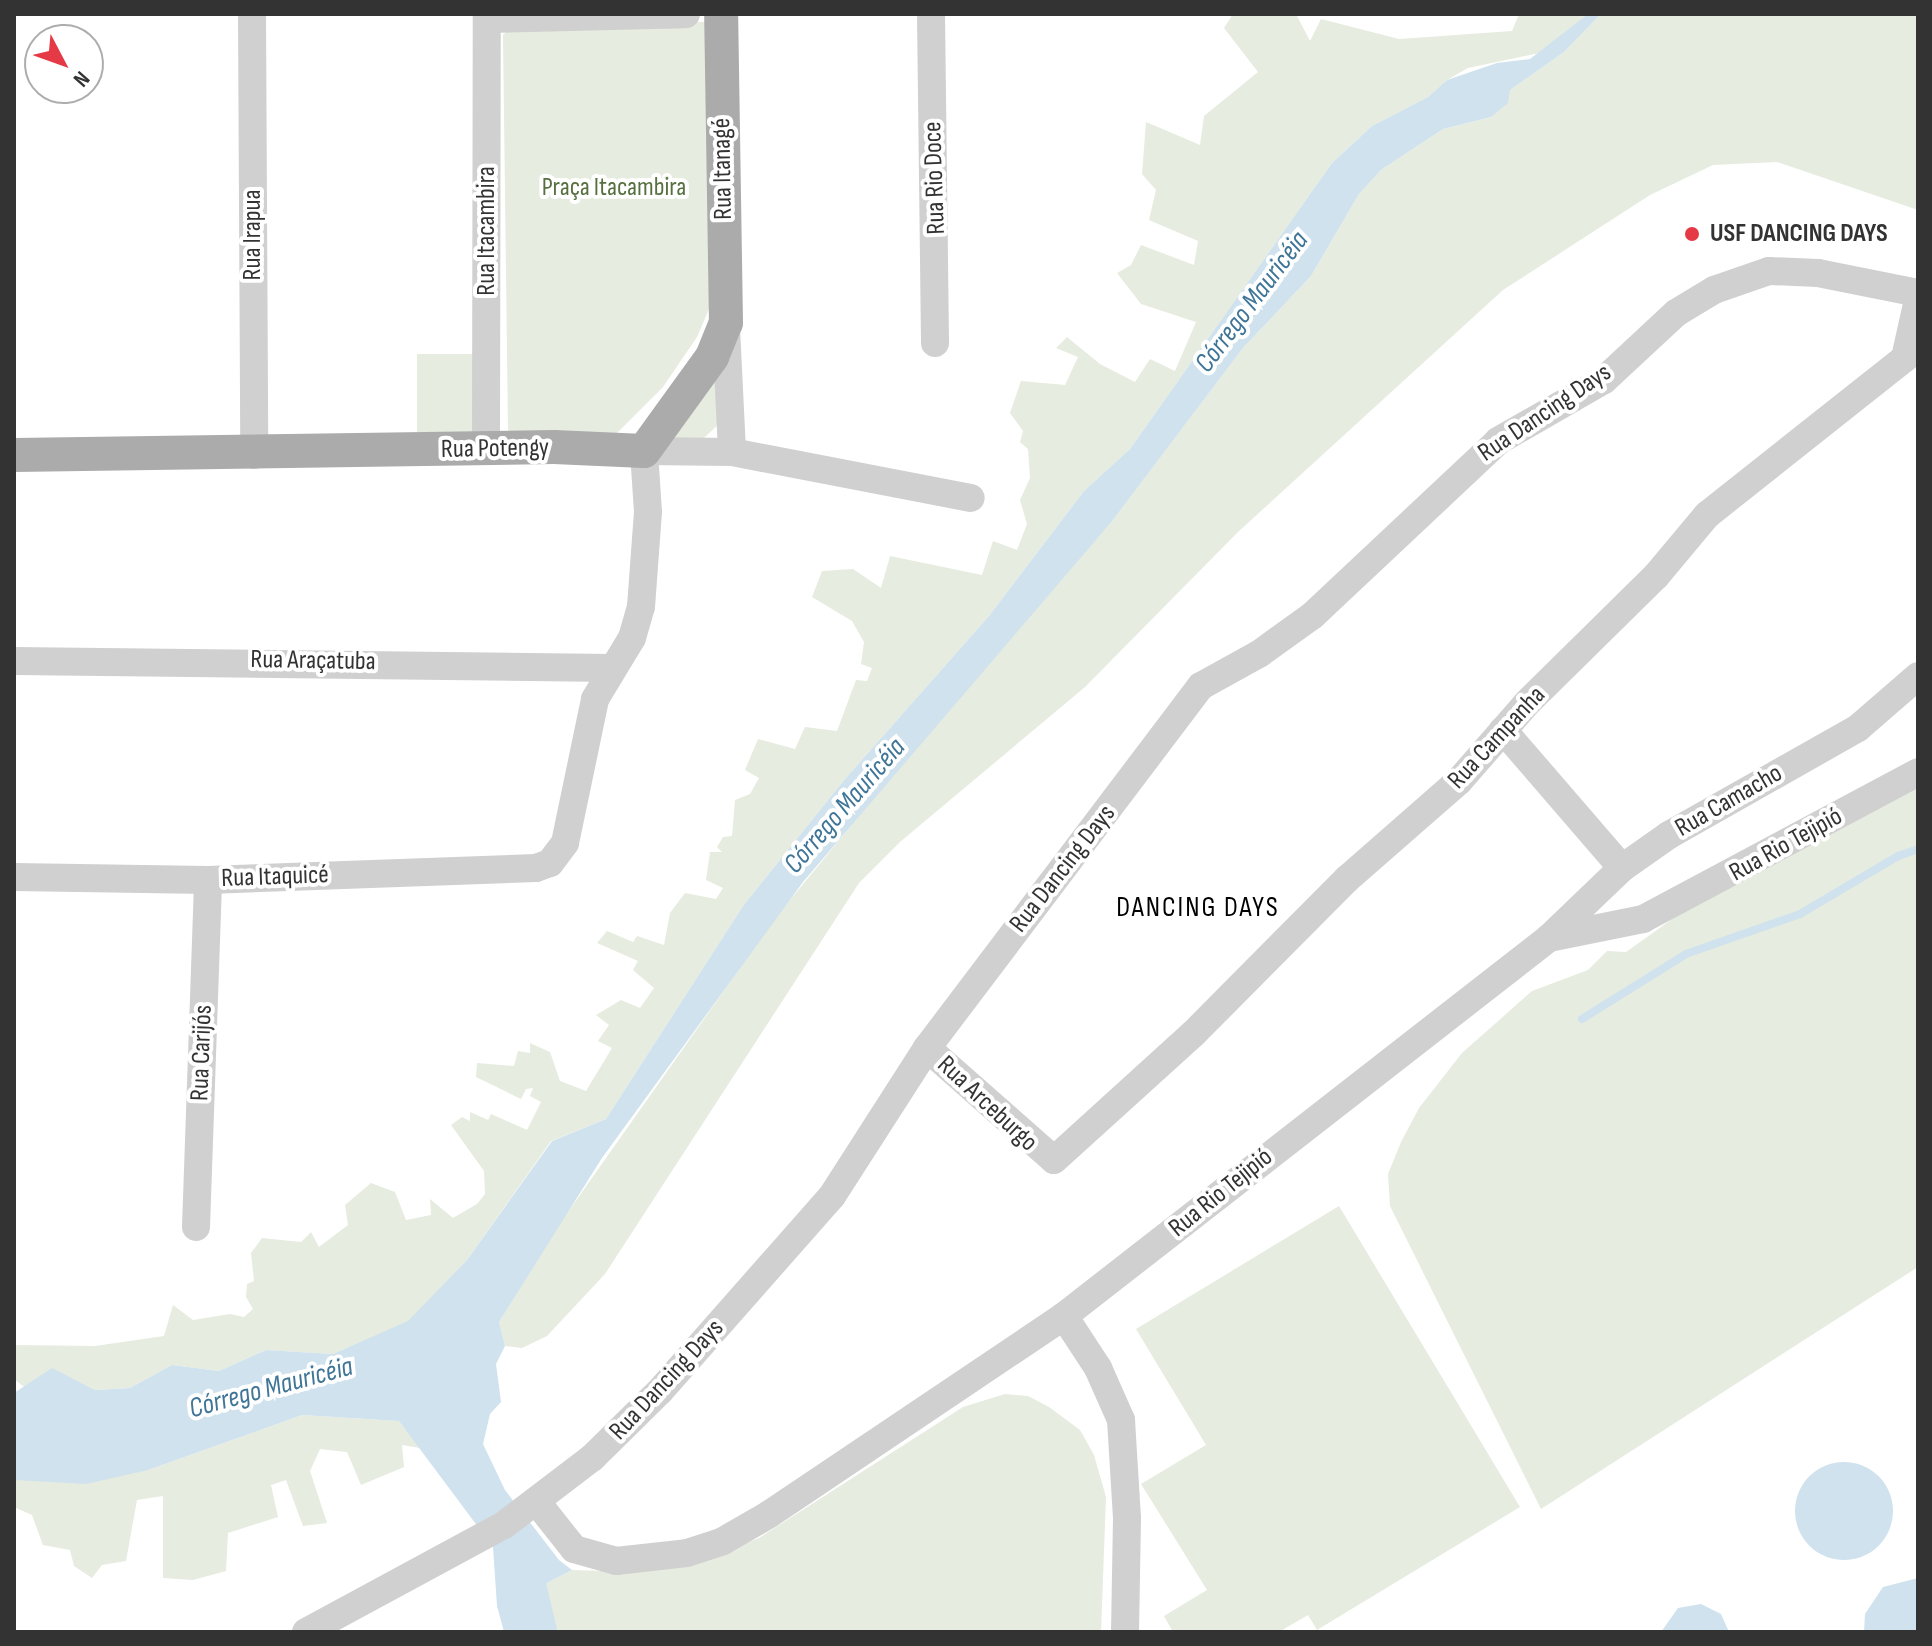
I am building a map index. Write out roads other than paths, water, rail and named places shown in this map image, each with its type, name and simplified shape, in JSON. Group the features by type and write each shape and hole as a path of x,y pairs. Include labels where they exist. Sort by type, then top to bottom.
{"main road":[{"name":"Rua Itanagé","path":"644,451 712,357 726,323 721,14"},
{"name":"Rua Potengy","path":"14,455 254,455 486,448 644,451"}],"street":[{"name":"Rua Irapua","path":"252,14 254,455"},
{"path":"487,16 686,14"},
{"name":"Rua Rio Doce","path":"931,14 935,343"},
{"name":"Rua Itacambira","path":"486,448 487,16"},
{"name":"Rua Dancing Days","path":"306,1632 469,1544 530,1505 592,1458 640,1412 832,1196 927,1048 1201,686 1259,654 1313,615 1498,441 1604,380 1676,313 1745,276 1769,271 1818,273 1918,293"},
{"name":"Rua Campanha","path":"1048,1160 1054,1160 1193,1034 1356,870 1459,781 1503,730 1656,576 1707,515 1905,358 1918,300"},
{"name":"Rua Itanagé","path":"726,323 732,452"},
{"path":"612,668 632,638 641,607 647,561 644,451"},
{"name":"Rua Potengy","path":"644,451 732,452 971,498"},
{"name":"Rua Araçatuba","path":"14,661 612,668"},
{"name":"Rua Itaquicé","path":"14,877 208,880 536,868 550,863 565,843 580,753 595,699 612,668"},
{"name":"Rua Camacho","path":"1549,938 1622,868 1669,835 1858,728 1918,676"},
{"path":"1503,730 1622,868"},
{"name":"Rua Rio Tejipió","path":"530,1505 574,1549 616,1561 662,1559 723,1541 832,1475 1064,1316 1549,938 1643,919 1918,772"},
{"name":"Rua Carijós","path":"196,1227 208,880"},
{"name":"Rua Arceburgo","path":"927,1048 1048,1160"},
{"path":"1064,1316 1098,1368 1121,1420 1127,1518 1125,1632"}],"water":[{"name":"Córrego Mauricéia","path":"1588,14 1601,14 1564,52 1510,90 1508,103 1491,117 1443,129 1381,170 1359,194 1311,276 1243,348 1113,520 803,882 602,1158 499,1322 505,1346 496,1364 501,1402 490,1414 483,1444 505,1490 559,1560 572,1570 547,1583 525,1632 504,1632 497,1606 493,1547 399,1421 302,1415 148,1470 86,1484 14,1480 14,1393 52,1368 95,1390 130,1388 172,1365 219,1371 266,1350 333,1354 408,1321 467,1260 552,1141 606,1119 743,906 845,779 989,616 1084,491 1130,449 1332,163 1372,126 1428,97 1447,80 1497,63 1530,59"},
{"path":"1844,1462 1863,1466 1879,1476 1889,1492 1893,1511 1889,1530 1879,1546 1863,1556 1844,1560 1825,1556 1809,1546 1799,1530 1795,1511 1799,1492 1809,1476 1825,1466"},
{"path":"1918,1578 1918,1632 1864,1632 1865,1614 1883,1587"},
{"path":"1701,1604 1721,1614 1729,1632 1661,1632 1678,1608"}],"waterway":[{"path":"1582,1019 1686,954 1800,914 1898,856 1918,849"},
{"path":"517,1560 534,1632"}],"place":[{"name":"USF DANCING DAYS","path":"1692,234"}],"district":[{"name":"DANCING DAYS","path":"1198,908"}],"park label":[{"name":"Praça Itacambira","path":"614,188"}]}
